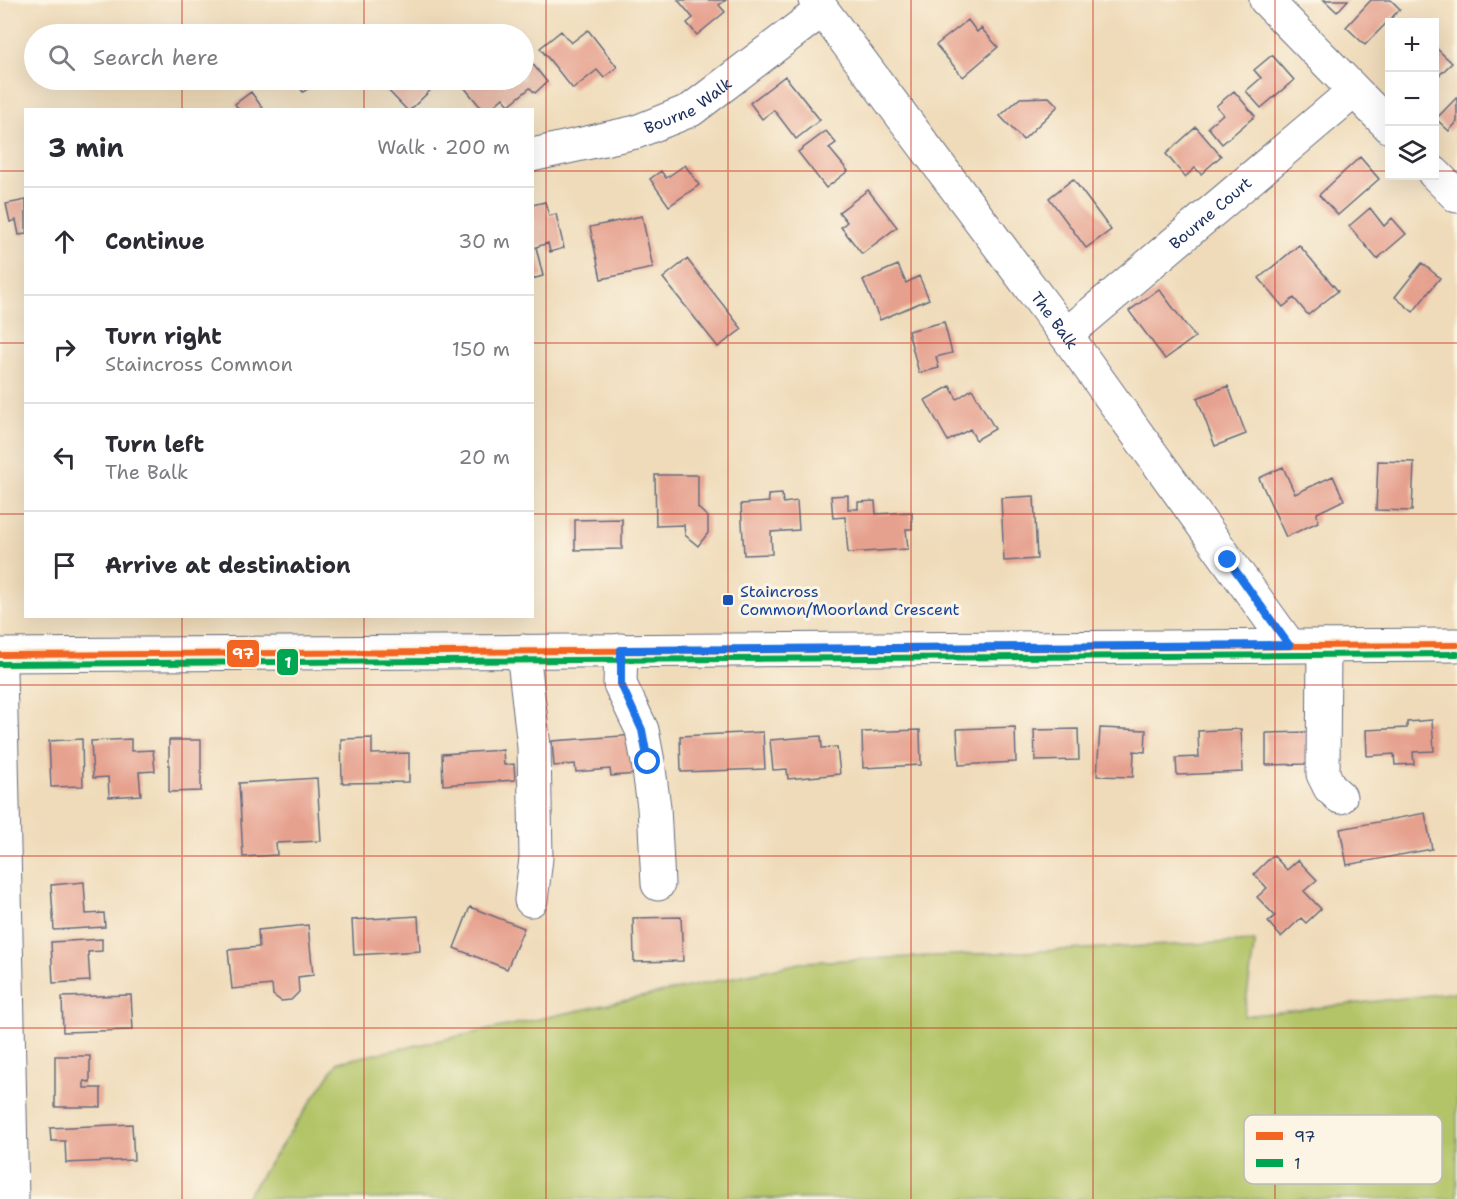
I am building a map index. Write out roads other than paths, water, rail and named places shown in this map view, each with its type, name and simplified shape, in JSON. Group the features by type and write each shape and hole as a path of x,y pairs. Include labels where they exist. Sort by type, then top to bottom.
{"street":[{"path":"1266,0 1388,126"},
{"name":"Bourne Walk","path":"534,155 636,132 691,110 819,5"},
{"name":"The Balk","path":"819,5 1066,335 1289,645"},
{"name":"Bourne Court","path":"1066,335 1354,91"},
{"path":"1439,178 1457,196"},
{"path":"0,655 1457,645"},
{"path":"1324,646 1323,774 1330,788 1340,797"},
{"path":"621,650 621,684 642,730 648,762 654,807 658,884"},
{"path":"523,651 534,747 536,858 531,900"},
{"path":"0,671 4,1042 12,1199"}],"place":[{"name":"Staincross Common/Moorland Crescent","path":"728,600"}]}
